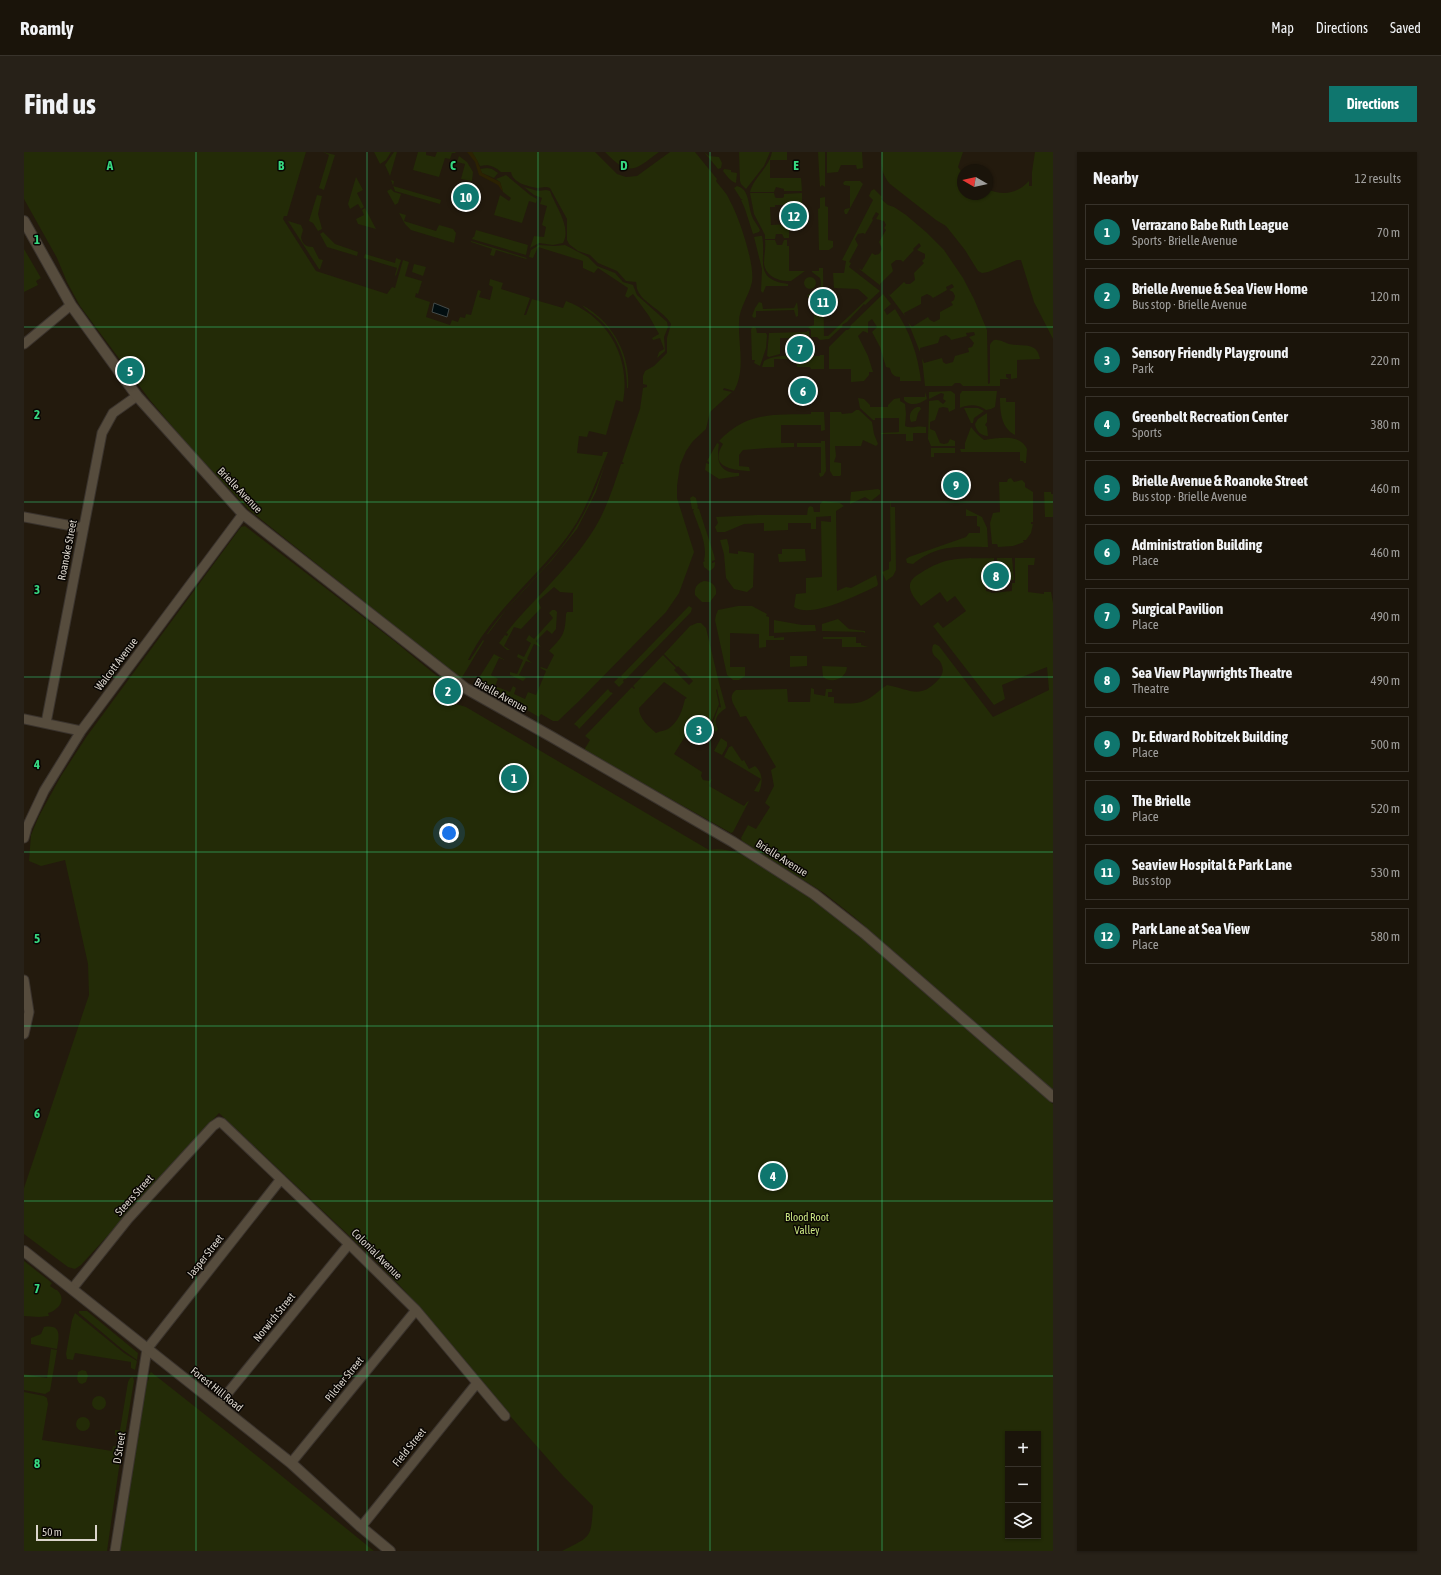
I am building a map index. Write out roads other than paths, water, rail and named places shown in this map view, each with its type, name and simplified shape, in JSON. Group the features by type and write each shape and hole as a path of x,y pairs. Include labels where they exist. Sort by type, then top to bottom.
{"street":[{"name":"Brielle Avenue","path":"24,221 71,305 137,396 243,514 465,688 733,842 814,894 864,933 1053,1097"},
{"path":"24,344 71,305"},
{"name":"Roanoke Street","path":"46,723 102,433 113,413 137,396"},
{"name":"Walcott Avenue","path":"24,838 27,827 44,791 81,731 243,514"},
{"path":"24,517 83,528"},
{"path":"24,719 81,731"},
{"path":"24,980 30,1012 24,1034"},
{"name":"Colonial Avenue","path":"219,1122 225,1125 416,1310 505,1416"},
{"name":"Steers Street","path":"72,1289 128,1219 213,1126 219,1122"},
{"name":"Jasper Street","path":"147,1348 281,1179"},
{"name":"Norwich Street","path":"218,1405 349,1244"},
{"name":"Forest Hill Road","path":"24,1251 291,1463 361,1527 390,1551"},
{"name":"Pilcher Street","path":"291,1463 416,1310"},
{"name":"D Street","path":"115,1551 147,1348"},
{"name":"Field Street","path":"361,1527 477,1383"}],"place":[{"name":"The Brielle","path":"466,197"},
{"name":"Park Lane at Sea View","path":"794,216"},
{"name":"Seaview Hospital & Park Lane","path":"823,302"},
{"name":"Surgical Pavilion","path":"800,349"},
{"name":"Brielle Avenue & Roanoke Street","path":"130,371"},
{"name":"Administration Building","path":"803,391"},
{"name":"Dr. Edward Robitzek Building","path":"956,485"},
{"name":"Sea View Playwrights Theatre","path":"996,576"},
{"name":"Brielle Avenue & Sea View Home","path":"448,691"},
{"name":"Sensory Friendly Playground","path":"699,730"},
{"name":"Verrazano Babe Ruth League","path":"514,778"},
{"name":"Greenbelt Recreation Center","path":"773,1176"}],"park label":[{"name":"Blood Root Valley","path":"807,1223"}]}
